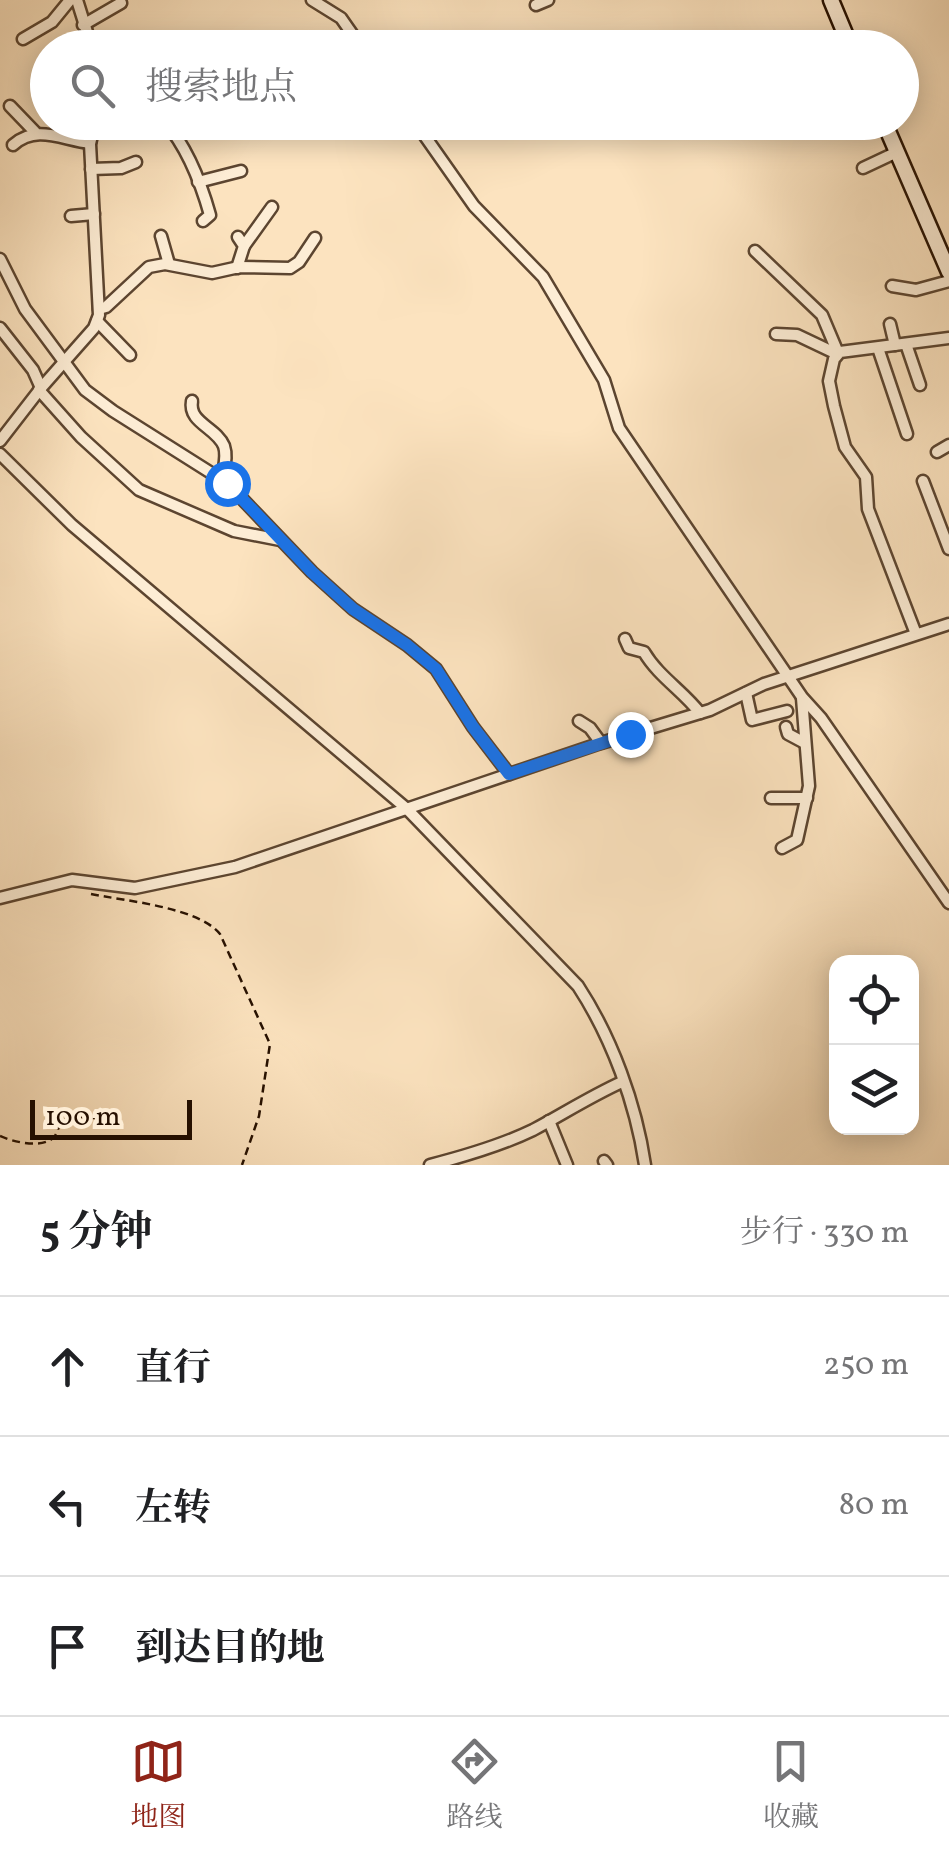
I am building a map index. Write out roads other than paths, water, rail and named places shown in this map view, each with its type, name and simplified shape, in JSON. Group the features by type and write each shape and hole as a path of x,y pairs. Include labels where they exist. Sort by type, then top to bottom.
{"main road":[{"path":"831,0 844,30"},
{"path":"892,140 949,272"}],"street":[{"path":"38,30 74,0 84,30"},
{"path":"312,0 342,18 350,30"},
{"path":"82,24 121,3"},
{"path":"23,39 30,35"},
{"path":"10,106 30,126"},
{"path":"13,144 30,133"},
{"path":"75,140 90,143"},
{"path":"0,441 97,322 91,140"},
{"path":"180,140 210,215 203,221"},
{"path":"428,140 474,206 543,277 604,380 619,428 802,697 821,718 949,903"},
{"path":"863,168 897,152"},
{"path":"92,169 120,168 136,162"},
{"path":"198,182 241,171"},
{"path":"237,268 241,242 272,207"},
{"path":"71,216 94,214"},
{"path":"160,236 170,264"},
{"path":"99,309 144,271 170,264 205,272 290,268 315,238"},
{"path":"755,251 822,314 838,353 829,381 834,406 846,446 866,477 868,509 916,634"},
{"path":"0,258 25,309 85,390 113,412 222,480 353,609 436,669 509,774"},
{"path":"136,258 144,271"},
{"path":"892,286 916,290 949,281"},
{"path":"97,322 130,355"},
{"path":"890,324 920,385"},
{"path":"0,328 33,370 40,389 80,436 140,490 234,531 281,540"},
{"path":"776,334 797,335 838,353 949,338"},
{"path":"878,348 907,434"},
{"path":"192,401 194,417 211,429 225,449 222,480"},
{"path":"937,452 949,446"},
{"path":"0,454 72,525 407,810 578,986 596,1014 622,1082 645,1165"},
{"path":"922,480 945,529 949,549"},
{"path":"0,898 72,880 134,888 236,868 700,713 789,676 949,624"},
{"path":"625,639 630,648 644,652 652,666 670,678 700,713"},
{"path":"746,693 752,720 787,711"},
{"path":"782,848 798,840 809,786 802,697"},
{"path":"579,721 601,743"},
{"path":"786,727 788,734 804,742"},
{"path":"772,798 806,798"},
{"path":"430,1165 474,1160 622,1082"},
{"path":"549,1120 567,1165"}]}
